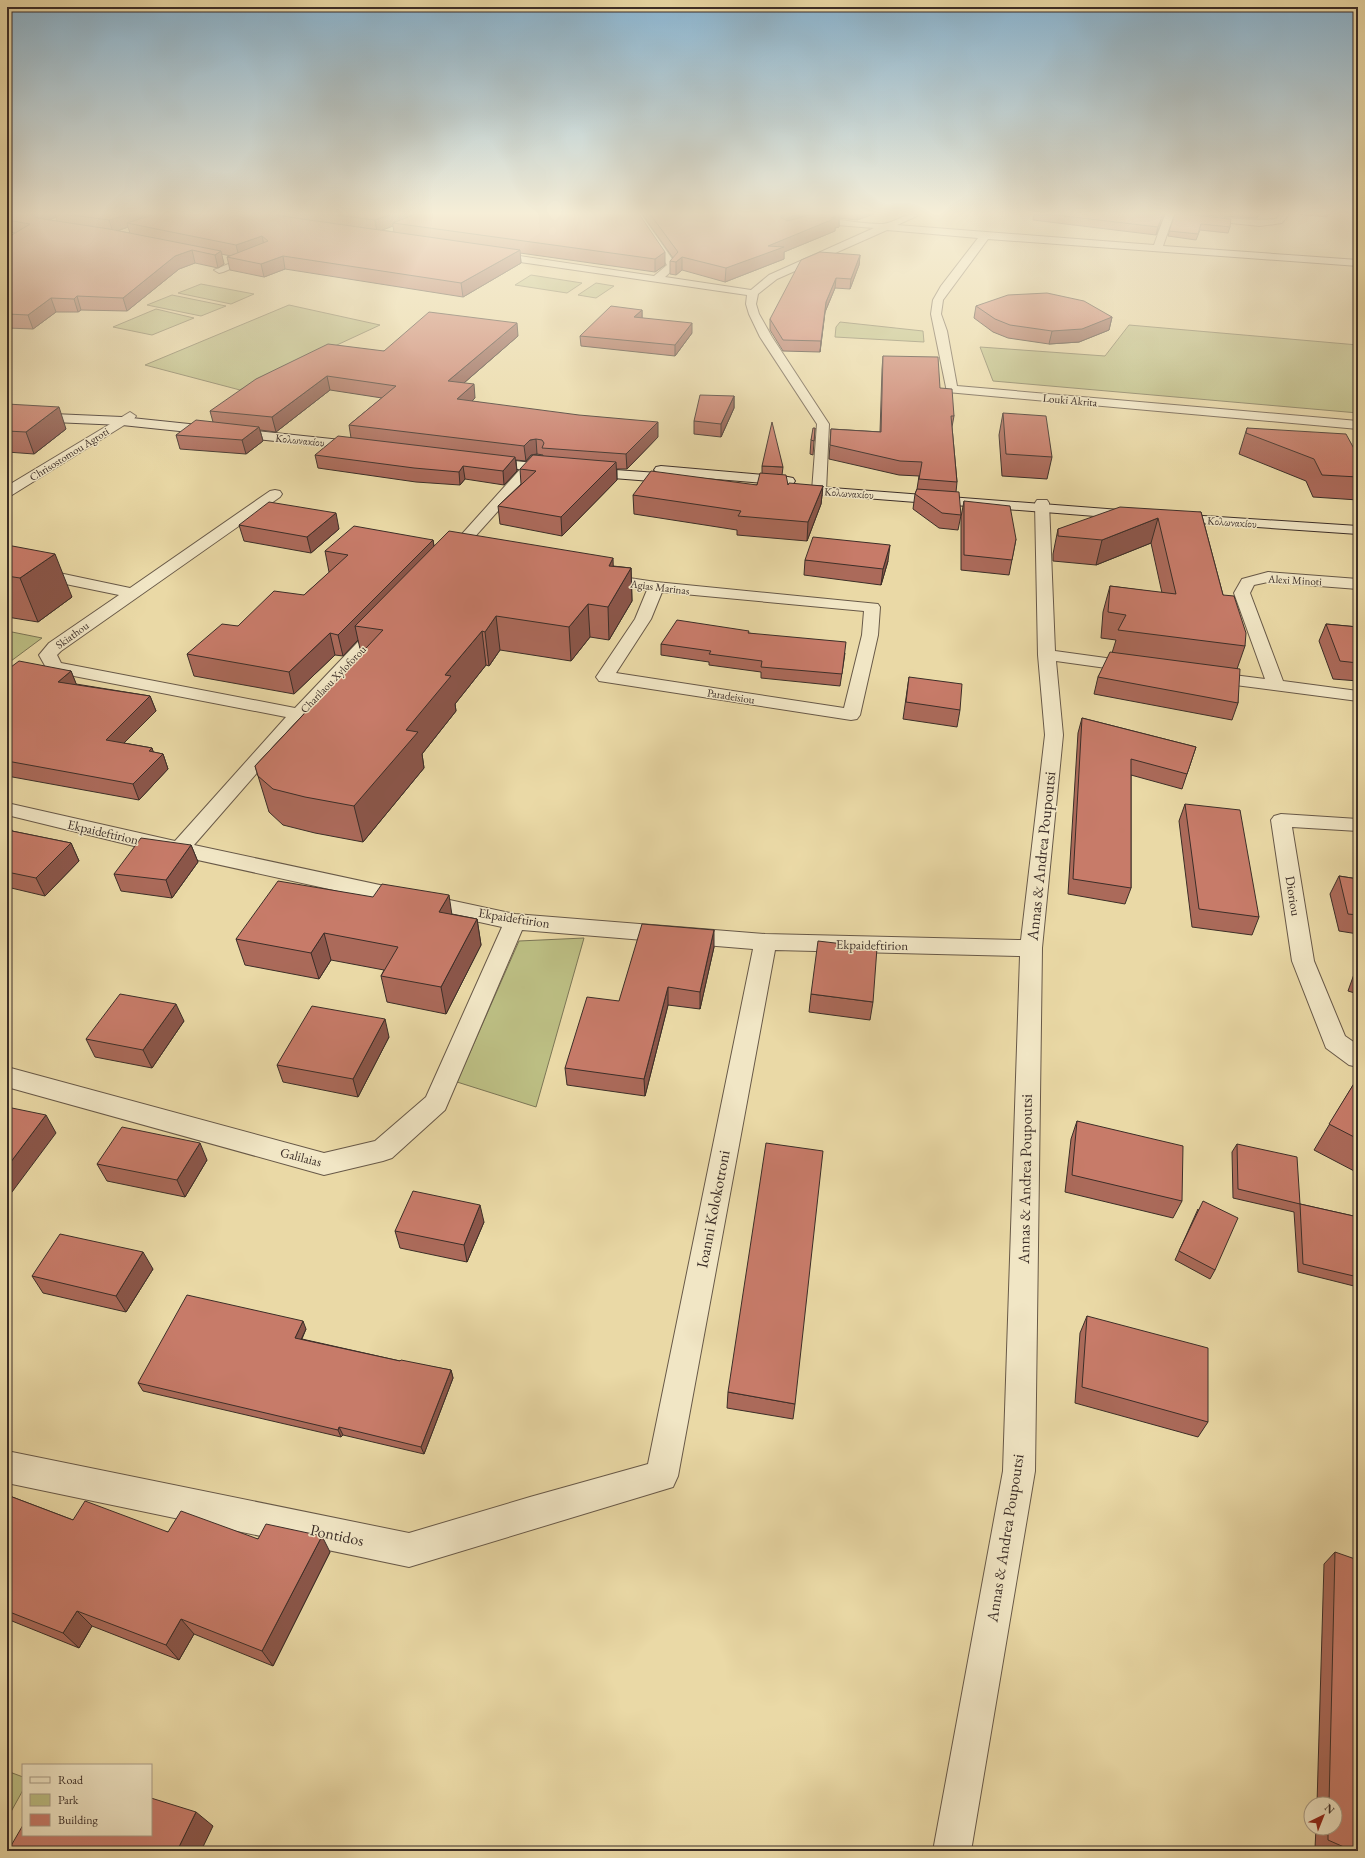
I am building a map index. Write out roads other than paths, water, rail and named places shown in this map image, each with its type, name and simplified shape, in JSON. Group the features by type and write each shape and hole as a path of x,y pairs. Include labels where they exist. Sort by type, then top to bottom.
{"street":[{"path":"752,301 754,314 766,336 823,424 820,487"},
{"name":"Louki Akrita","path":"938,301 936,314 941,331 951,389 1358,425"},
{"name":"Κολωνακίου","path":"7,408 126,418 371,444"},
{"name":"Κολωνακίου","path":"7,416 126,418"},
{"name":"Chrisostomou Agroti","path":"7,492 126,418"},
{"name":"Κολωνακίου","path":"473,456 534,463 1042,506 1358,523"},
{"path":"467,559 444,562 534,463"},
{"name":"Skiathou","path":"275,494 55,647 48,655 54,667 299,714"},
{"name":"Annas & Andrea Poupoutsi","path":"952,1851 1019,1471 1031,948 1054,735 1047,655 1042,506"},
{"name":"Κολωνακίου","path":"1154,513 1358,530"},
{"path":"7,568 133,593"},
{"name":"Agias Marinas","path":"585,577 656,587 872,607"},
{"name":"Alexi Minoti","path":"1276,686 1242,593 1248,582 1268,577 1358,584"},
{"name":"Paradeisiou","path":"656,587 643,619 605,677 851,715 870,635 872,607"},
{"name":"Charilaou Xyloforou","path":"180,849 299,714 390,619"},
{"path":"1047,655 1152,669"},
{"path":"1191,674 1358,696"},
{"name":"Ekpaideftirion","path":"7,809 180,849 515,922 765,942 1031,948"},
{"name":"Dioriou","path":"1358,825 1281,820 1303,961 1335,1042 1358,1058"},
{"name":"Galilaias","path":"7,1077 324,1164 383,1150 436,1103 515,922"},
{"name":"Ioanni Kolokotroni","path":"662,1476 765,942"},
{"name":"Pontidos","path":"7,1467 409,1550 530,1513 662,1476"}]}
